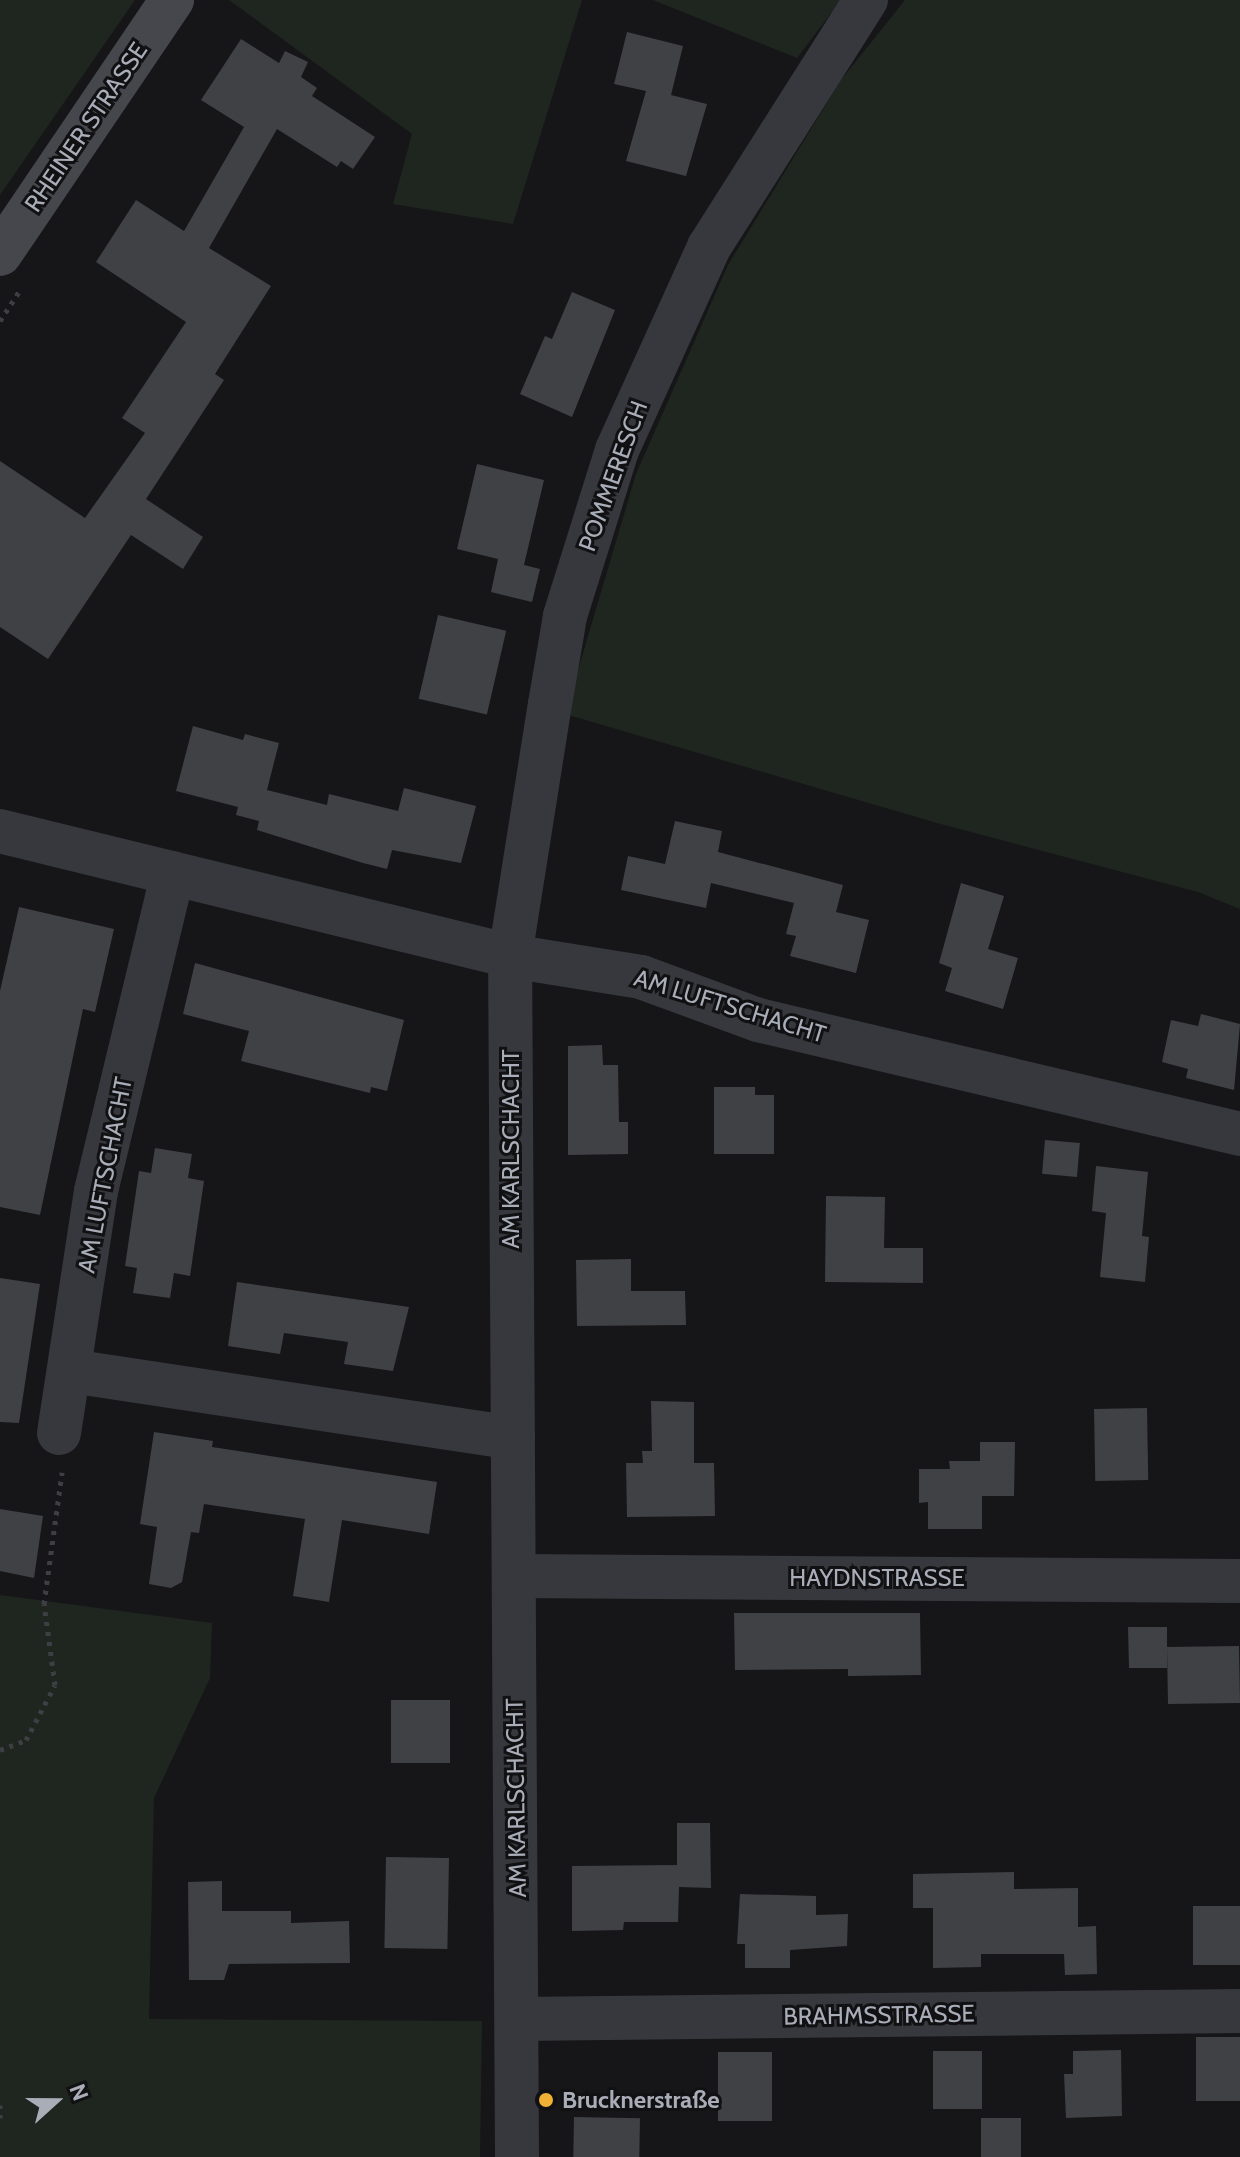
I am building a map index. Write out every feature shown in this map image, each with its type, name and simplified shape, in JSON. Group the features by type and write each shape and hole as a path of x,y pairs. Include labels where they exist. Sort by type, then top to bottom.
{"main road":[{"name":"RHEINER STRASSE","path":"0,254 172,0"}],"street":[{"name":"POMMERESCH","path":"510,956 565,616 617,450 709,247 866,0"},
{"name":"AM LUFTSCHACHT","path":"0,831 510,956 641,977 758,1020 1240,1134"},
{"name":"AM LUFTSCHACHT","path":"59,1433 71,1371 96,1191 173,873"},
{"name":"AM KARLSCHACHT","path":"510,956 517,2157"},
{"path":"71,1371 513,1438"},
{"name":"HAYDNSTRASSE","path":"514,1576 1240,1581"},
{"name":"BRAHMSSTRASSE","path":"518,2019 1240,2011"}],"path":[{"path":"0,1750 26,1740 55,1685 44,1604 68,1437 59,1433"},
{"path":"0,2105 0,2118"}],"shaded area":[{"path":"0,0 135,0 0,195"},
{"path":"229,0 582,0 513,224 393,204 412,134"},
{"path":"653,0 841,0 797,58"},
{"path":"905,0 1240,0 1240,909 1198,892 937,823 565,714 636,474 728,265 841,80"},
{"path":"0,1595 212,1623 210,1678 154,1798 149,2019 482,2021 480,2157 0,2157"}],"building":[{"path":"627,32 683,46 671,95 707,104 686,176 626,161 646,91 614,84"},
{"path":"241,39 279,63 285,51 308,62 301,77 317,88 312,96 375,137 353,169 341,161 337,167 277,129 209,248 271,286 215,374 224,380 146,499 203,537 183,569 131,535 48,659 0,627 0,461 85,518 145,433 122,418 186,322 96,262 136,200 184,231 244,127 201,100"},
{"path":"572,292 615,310 572,417 520,394 545,336 552,339"},
{"path":"477,464 544,480 524,565 540,569 532,602 491,592 498,559 457,549"},
{"path":"438,615 506,631 487,715 419,699"},
{"path":"193,726 243,740 245,734 279,743 267,790 327,805 329,794 398,811 404,788 476,806 461,863 392,850 387,869 363,863 257,830 259,821 236,815 238,807 176,791"},
{"path":"675,821 722,831 718,852 843,885 836,912 869,920 856,973 790,956 796,936 786,934 794,903 711,883 706,908 621,890 628,856 665,864"},
{"path":"961,883 1004,896 988,949 1018,958 1003,1009 945,991 952,968 939,963"},
{"path":"19,907 114,929 95,1012 83,1009 40,1215 0,1207 0,991"},
{"path":"195,963 404,1020 387,1091 371,1087 370,1093 241,1061 249,1031 183,1014"},
{"path":"1201,1014 1240,1024 1234,1090 1186,1078 1188,1069 1162,1062 1171,1020 1198,1026"},
{"path":"602,1045 603,1065 618,1065 619,1122 628,1122 628,1154 568,1155 568,1046"},
{"path":"714,1087 755,1087 755,1095 774,1095 774,1154 714,1154"},
{"path":"1045,1140 1080,1143 1077,1177 1042,1174"},
{"path":"155,1148 192,1154 188,1178 204,1181 190,1276 174,1273 170,1298 133,1293 137,1268 125,1266 139,1171 151,1173"},
{"path":"1096,1166 1148,1172 1142,1236 1149,1237 1145,1282 1100,1277 1106,1213 1092,1211"},
{"path":"826,1196 885,1197 884,1248 923,1248 923,1283 825,1282"},
{"path":"631,1259 631,1291 685,1291 686,1325 577,1326 576,1260"},
{"path":"0,1278 40,1284 19,1423 0,1422"},
{"path":"237,1282 409,1307 393,1371 344,1364 348,1342 284,1333 280,1354 228,1346"},
{"path":"651,1401 694,1402 694,1463 714,1463 715,1516 627,1517 626,1463 643,1463 642,1451 652,1451"},
{"path":"1147,1408 1148,1480 1095,1481 1094,1409"},
{"path":"154,1432 213,1441 212,1447 437,1482 429,1534 342,1520 329,1602 293,1596 305,1519 204,1504 199,1533 191,1532 182,1582 171,1588 149,1584 157,1527 140,1524"},
{"path":"980,1442 1015,1442 1014,1496 982,1496 982,1529 928,1529 928,1502 919,1503 919,1469 950,1469 949,1461 980,1461"},
{"path":"0,1509 43,1516 34,1578 0,1571"},
{"path":"734,1613 920,1613 921,1675 848,1676 848,1669 735,1670"},
{"path":"1128,1627 1167,1627 1167,1668 1129,1668"},
{"path":"1239,1646 1240,1703 1168,1704 1167,1647"},
{"path":"391,1700 450,1700 450,1763 391,1763"},
{"path":"677,1823 710,1823 711,1888 679,1887 678,1922 624,1922 623,1930 572,1931 572,1866 677,1865"},
{"path":"386,1857 449,1858 447,1949 384,1948"},
{"path":"1014,1872 1014,1889 1078,1888 1078,1927 1096,1926 1097,1974 1065,1975 1064,1954 981,1954 981,1967 933,1968 933,1908 913,1908 913,1874"},
{"path":"222,1881 222,1911 291,1911 291,1923 349,1921 350,1963 229,1964 224,1980 189,1980 188,1882"},
{"path":"740,1894 816,1896 816,1915 848,1914 847,1946 790,1950 790,1968 745,1968 745,1944 737,1944"},
{"path":"1193,1906 1240,1906 1240,1965 1193,1965"},
{"path":"1196,2037 1240,2037 1240,2101 1196,2101"},
{"path":"1121,2050 1122,2116 1066,2118 1064,2074 1073,2074 1073,2051"},
{"path":"933,2051 982,2051 982,2109 933,2109"},
{"path":"718,2052 772,2052 772,2121 718,2121"},
{"path":"574,2117 640,2118 639,2157 573,2157"},
{"path":"981,2118 1021,2118 1021,2157 981,2157"}],"place":[{"name":"Brucknerstraße","path":"546,2100"}]}
